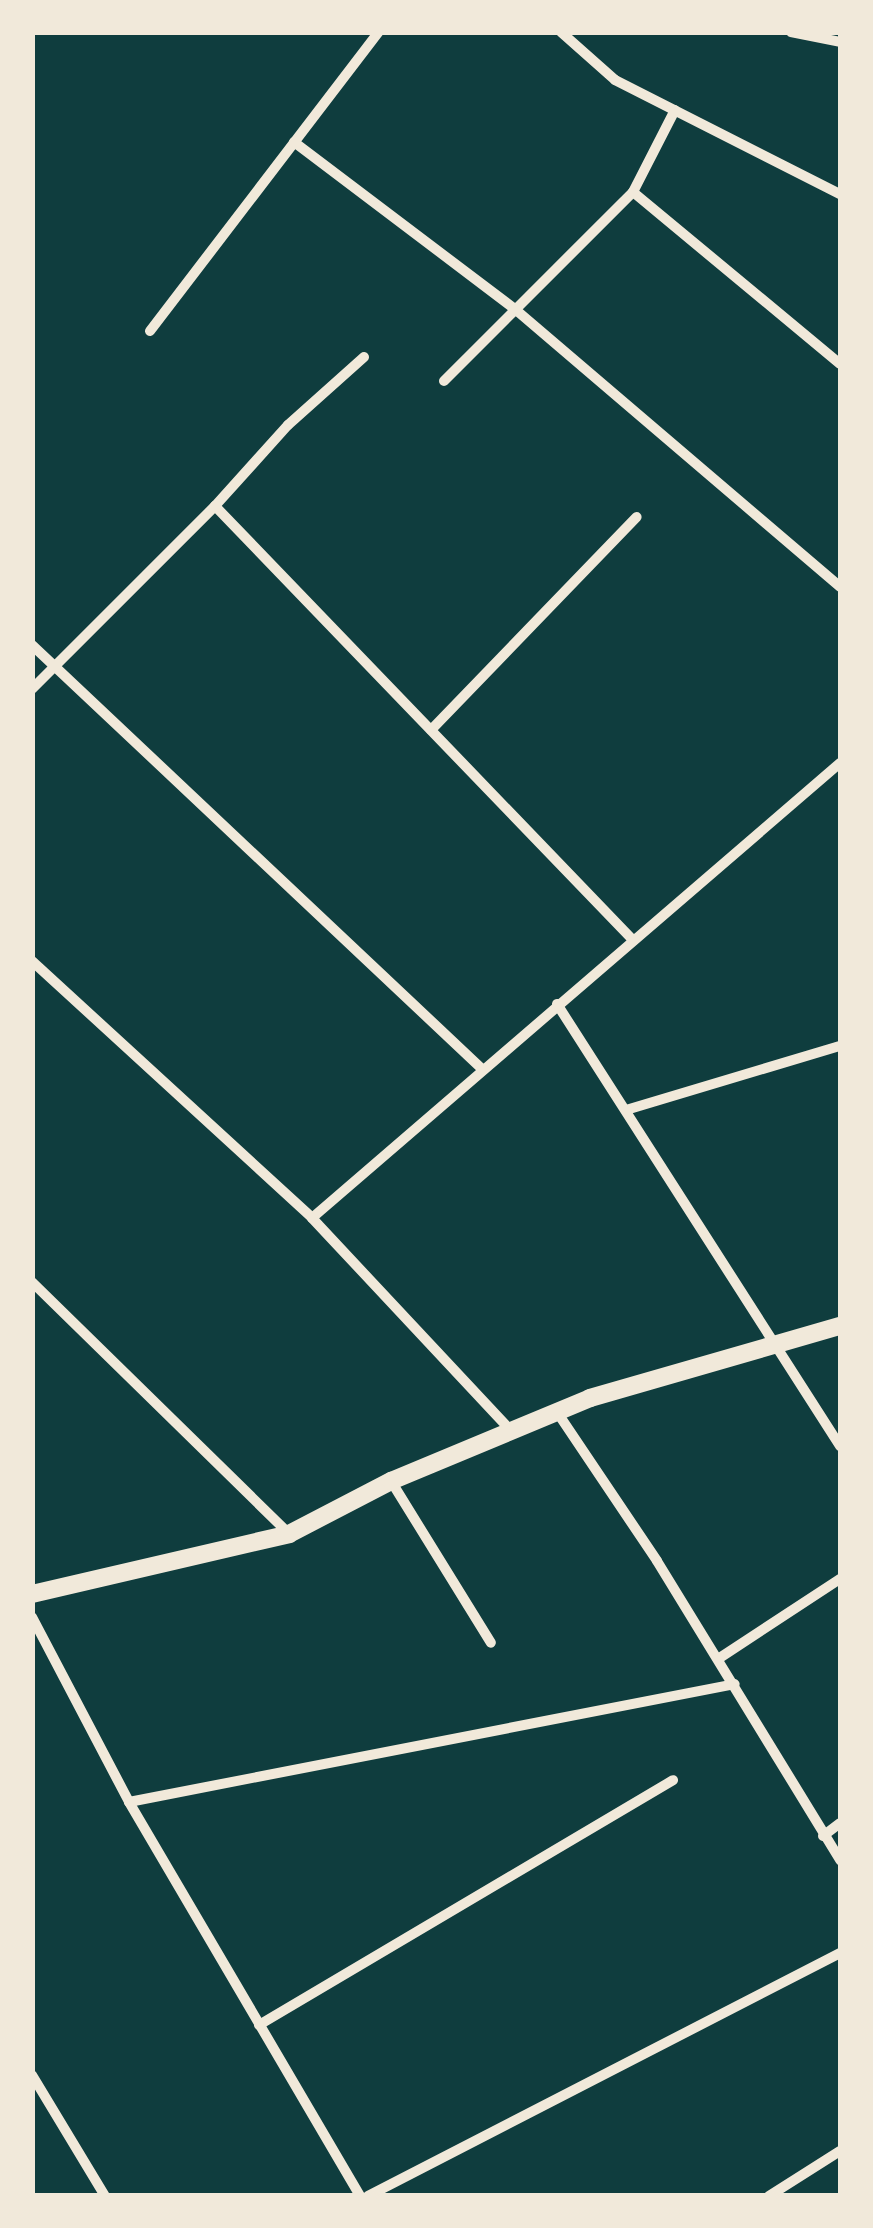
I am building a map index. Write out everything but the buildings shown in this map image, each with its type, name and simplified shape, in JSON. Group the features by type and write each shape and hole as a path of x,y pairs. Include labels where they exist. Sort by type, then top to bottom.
{"street":[{"path":"150,331 378,32"},
{"path":"560,32 614,80 840,194"},
{"path":"791,32 840,42"},
{"path":"444,380 633,192 676,110"},
{"path":"294,142 516,310 840,587"},
{"path":"633,192 840,364"},
{"path":"32,689 214,506 288,425 364,357"},
{"path":"214,506 633,940"},
{"path":"431,730 638,517"},
{"path":"32,645 481,1068"},
{"path":"312,1218 481,1068 840,763"},
{"path":"32,961 312,1218 512,1431"},
{"path":"557,1004 840,1446"},
{"path":"626,1110 840,1046"},
{"path":"32,1282 289,1534"},
{"path":"32,1594 289,1534 391,1482 557,1412 840,1326"},
{"path":"557,1412 734,1684 822,1836 840,1860"},
{"path":"391,1482 490,1643"},
{"path":"718,1659 840,1579"},
{"path":"32,1617 128,1802 360,2196"},
{"path":"128,1802 734,1684"},
{"path":"259,2025 673,1780"},
{"path":"822,1836 840,1823"},
{"path":"368,2196 840,1953"},
{"path":"32,2074 105,2196"},
{"path":"770,2196 840,2151"}]}
